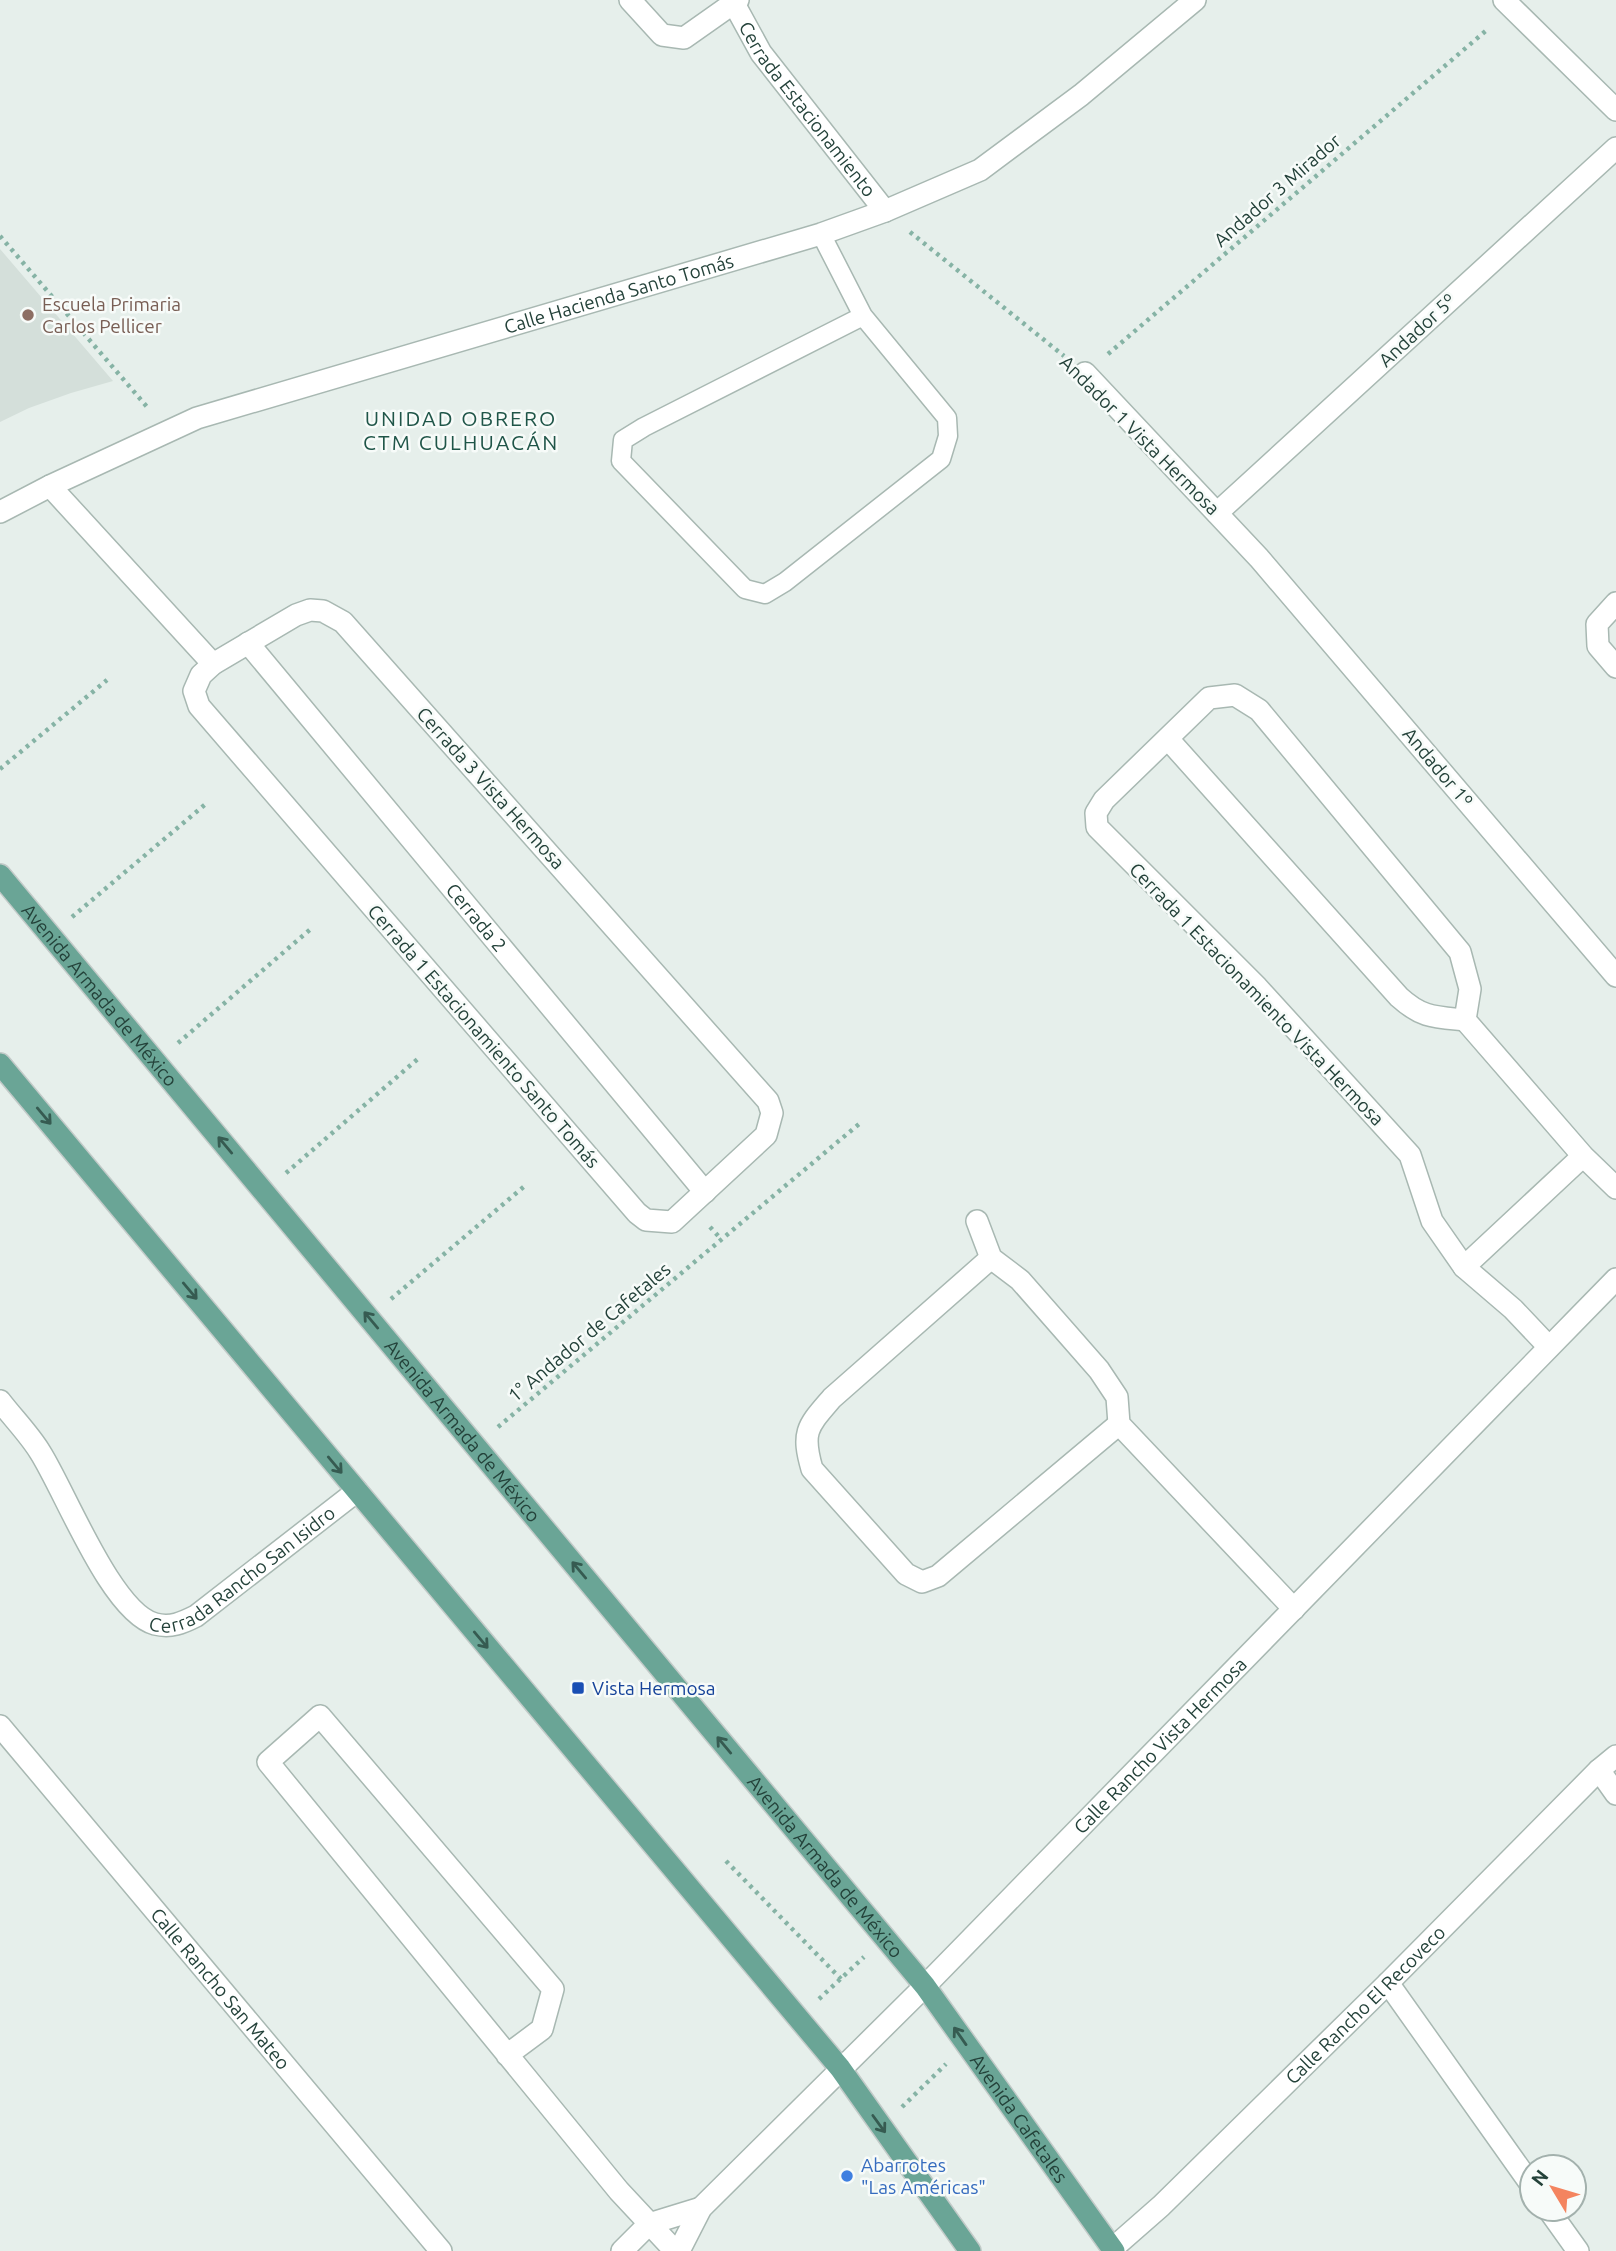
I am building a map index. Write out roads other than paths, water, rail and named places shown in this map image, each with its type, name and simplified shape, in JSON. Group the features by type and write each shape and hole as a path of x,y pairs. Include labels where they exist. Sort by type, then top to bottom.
{"main road":[{"name":"Avenida Armada de México","path":"0,876 925,1986"},
{"path":"0,1064 839,2068 971,2251"},
{"name":"Avenida Cafetales","path":"925,1986 1113,2250"}],"street":[{"name":"Cerrada Estacionamiento","path":"630,0 662,35 684,38 735,1 761,52 885,211"},
{"name":"Calle Hacienda Santo Tomás","path":"0,512 197,418 821,234 885,211 981,170 1081,95 1195,0"},
{"path":"1504,0 1616,110"},
{"name":"Andador 5º","path":"1217,513 1616,148"},
{"name":"Andador 1 Vista Hermosa","path":"1086,373 1259,558"},
{"path":"50,486 213,664"},
{"name":"Andador 1º","path":"1259,558 1616,976"},
{"path":"1616,603 1598,624 1598,646 1616,667"},
{"name":"Cerrada 3 Vista Hermosa","path":"199,706 194,691 201,675 213,664 248,643 296,615 310,610 323,611 343,622 768,1101"},
{"name":"Cerrada 2","path":"248,643 705,1192"},
{"name":"Cerrada 1 Estacionamiento Vista Hermosa","path":"1465,1020 1470,989 1460,952 1259,710 1235,695 1209,698 1104,800 1096,813 1097,827 1256,987 1410,1155 1432,1221 1464,1267 1513,1309 1549,1347"},
{"name":"Cerrada 1 Estacionamiento Santo Tomás","path":"199,706 637,1213 646,1220 672,1222 766,1135 772,1113 768,1101"},
{"path":"1168,739 1399,997 1414,1011 1465,1020 1583,1156 1616,1188"},
{"path":"1464,1267 1583,1156"},
{"path":"976,1221 991,1258 1020,1280 1098,1370 1117,1397 1119,1424 1239,1554 1294,1609"},
{"path":"991,1258 825,1406 810,1423 806,1447 812,1469 906,1574 922,1583 938,1576 1119,1424"},
{"name":"Calle Rancho Vista Hermosa","path":"677,2251 701,2208 839,2068 925,1986 1616,1279"},
{"name":"Cerrada Rancho San Isidro","path":"0,1401 40,1451 79,1529 126,1603 138,1615 154,1624 175,1626 196,1616 357,1491"},
{"path":"507,2055 542,2029 553,1989 320,1716 268,1762 507,2055 619,2191 677,2251"},
{"name":"Calle Rancho San Mateo","path":"0,1726 440,2251"},
{"name":"Calle Rancho El Recoveco","path":"1113,2250 1161,2206 1616,1756"},
{"path":"1599,1770 1616,1794"},
{"path":"1388,1983 1518,2166"},
{"name":"Calle Rancho Vista Hermosa","path":"622,2251 649,2224 701,2208"},
{"path":"1558,2223 1578,2251"}],"lane":[{"path":"821,234 863,316 947,418 948,436 941,459 785,582 765,594 745,589 621,461 624,440 644,426 863,316"}],"place":[{"name":"Escuela Primaria Carlos Pellicer","path":"28,315"},
{"name":"Vista Hermosa","path":"578,1688"},
{"name":"Abarrotes \"Las Américas\"","path":"847,2176"}],"district":[{"name":"UNIDAD OBRERO CTM CULHUACÁN","path":"461,431"}]}
